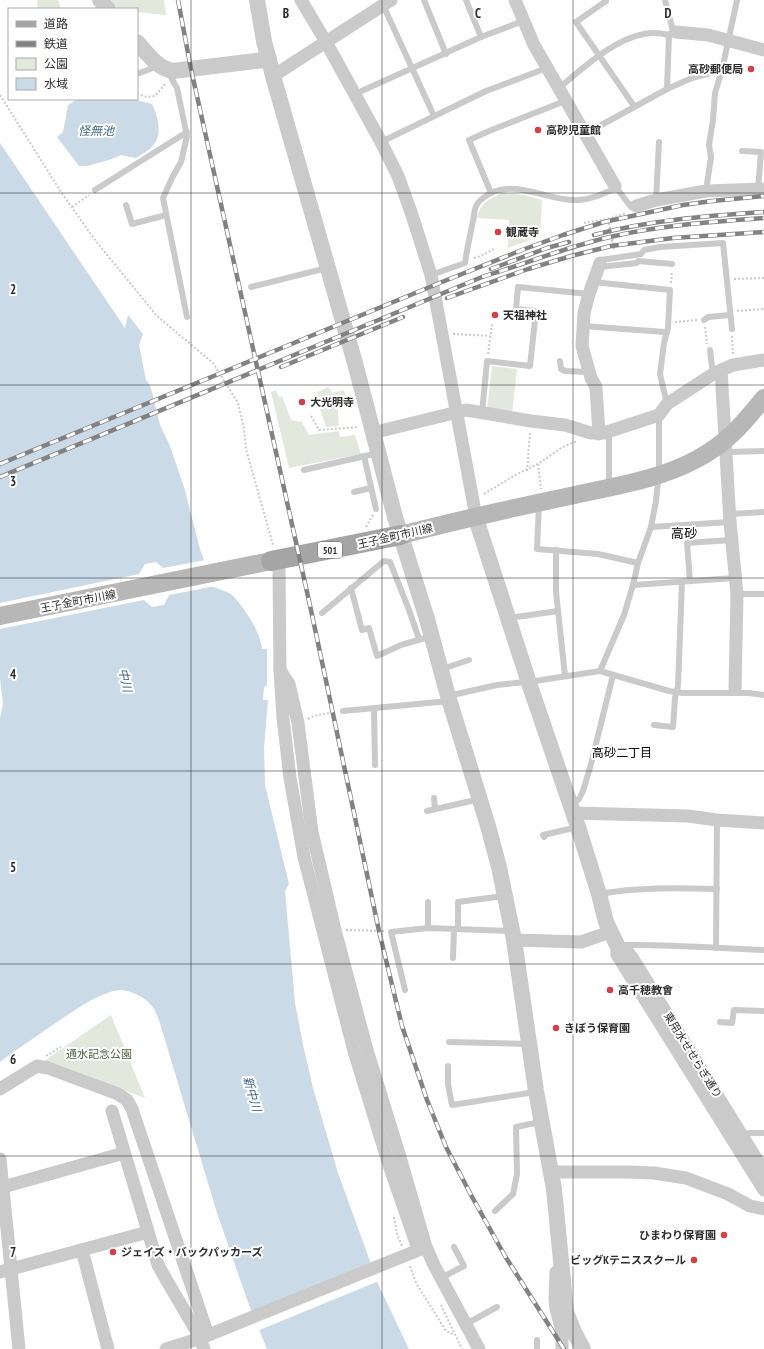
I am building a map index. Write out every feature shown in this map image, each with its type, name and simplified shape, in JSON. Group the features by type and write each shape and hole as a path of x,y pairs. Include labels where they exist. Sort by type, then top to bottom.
{"main road":[{"name":"王子金町市川線","path":"0,616 276,558 371,535 401,536 659,474 682,466 726,446 764,398"}],"street":[{"path":"100,0 107,8"},
{"path":"257,0 273,76 354,363 371,455 401,536 426,637 441,669 499,867 513,935 536,1092 556,1201 566,1312 571,1327 583,1349"},
{"path":"515,0 534,45 558,89 616,187"},
{"path":"273,76 387,2"},
{"path":"306,3 381,142 398,176 409,205 430,275 478,525 528,682 574,815 617,955 764,1190"},
{"path":"673,33 708,35 764,50"},
{"path":"138,43 166,71 269,59"},
{"path":"633,208 656,200 706,191 761,190"},
{"path":"599,265 584,313 582,346 589,372 596,387 600,433"},
{"path":"366,430 466,410 565,425 600,433 659,415 667,404 723,370 764,360"},
{"path":"723,370 730,518 737,594 735,691"},
{"path":"276,558 279,570 280,670 287,761 304,857 354,1051 390,1168 419,1249 441,1278 479,1349"},
{"path":"280,670 289,684 298,724 312,832 335,930 366,1050 400,1157 419,1249"},
{"path":"574,815 688,816 717,820 764,823"},
{"path":"513,935 581,942 613,938"},
{"name":"東用水せせらぎ通り","path":"613,938 633,959 764,1171"},
{"path":"0,1089 37,1066 48,1068 118,1094 127,1100 132,1109 206,1339"},
{"path":"112,1111 158,1265 206,1339"},
{"path":"3,1187 124,1153"},
{"path":"0,1159 3,1187 5,1270 19,1349"},
{"path":"551,1172 654,1173 686,1178 728,1194 750,1206 764,1210"},
{"path":"5,1270 148,1232"},
{"path":"559,1246 555,1299 556,1309 562,1330 562,1349"},
{"path":"166,1349 206,1339 419,1249"},
{"path":"82,1250 108,1349"}],"lane":[{"path":"424,0 446,54"},
{"path":"466,0 481,37"},
{"path":"665,0 673,33 667,89"},
{"path":"706,191 711,157 709,145 715,93 729,41 737,0"},
{"path":"606,1 576,22 634,106"},
{"path":"387,2 412,67 434,116"},
{"path":"355,94 481,37 523,21"},
{"path":"558,89 599,56 626,40 644,34 673,33"},
{"path":"381,142 486,91 547,68"},
{"path":"585,134 667,89 692,78 722,70"},
{"path":"138,74 166,71 177,88 188,136 181,162 163,198 187,317"},
{"path":"492,193 469,140 565,101"},
{"path":"96,190 187,132"},
{"path":"656,200 659,142"},
{"path":"742,151 762,152 761,190"},
{"path":"430,275 465,263 476,207 481,199 501,189 510,188 524,190 567,200 577,200 592,198 616,187 633,208"},
{"path":"126,205 132,224 166,215"},
{"path":"599,265 601,260 641,254 644,250 660,247 723,243 732,329"},
{"path":"599,265 636,263 638,261 672,264"},
{"path":"251,287 327,268"},
{"path":"482,413 487,362 530,366 536,311 516,309 518,287 670,290 668,322 660,374 667,404"},
{"path":"704,320 708,317 730,313"},
{"path":"583,326 666,332"},
{"path":"710,350 723,370"},
{"path":"560,361 560,369 565,371 589,372"},
{"path":"600,671 624,615 638,562 651,527 659,474 659,415"},
{"path":"600,433 609,487"},
{"path":"726,446 764,451"},
{"path":"304,470 371,455 371,488 375,512"},
{"path":"354,492 371,488"},
{"path":"540,502 537,550 556,550 598,554 638,562"},
{"path":"651,527 730,518 764,512"},
{"path":"690,581 687,543 732,540"},
{"path":"556,550 556,592 565,676"},
{"path":"322,613 351,588 384,561 390,562 409,610 426,637 401,645 377,656 369,628 362,630 351,588"},
{"path":"633,585 735,578"},
{"path":"654,725 673,727 676,692 678,686 682,582"},
{"path":"737,594 764,594"},
{"path":"508,619 558,611"},
{"path":"441,669 469,660"},
{"path":"343,711 449,699 497,685 528,682 600,671 668,691 735,691 764,695"},
{"path":"544,837 543,834 574,815 591,764 613,675"},
{"path":"374,708 375,765"},
{"path":"434,798 435,809"},
{"path":"427,811 480,799"},
{"path":"716,948 717,820"},
{"path":"599,894 680,888 717,889"},
{"path":"453,958 458,902 506,896"},
{"path":"428,902 428,928"},
{"path":"405,990 391,932 428,928 513,935"},
{"path":"613,938 662,944 764,950"},
{"path":"720,1022 732,1023 734,1010 764,1011"},
{"path":"449,1042 529,1044"},
{"path":"448,1066 448,1084 452,1105 536,1092"},
{"path":"495,1211 513,1194 517,1174 516,1127 542,1121"},
{"path":"742,1135 750,1133 764,1133"},
{"path":"441,1278 464,1266 454,1247"},
{"path":"466,1324 497,1307"},
{"path":"537,1340 537,1349"}],"path":[{"path":"138,94 147,97 155,96 166,71"},
{"path":"0,95 61,192 95,240 157,316 213,362 238,403 244,428 246,449 272,537 276,558"},
{"path":"72,207 96,190"},
{"path":"584,223 608,220 633,208"},
{"path":"608,220 615,254"},
{"path":"465,261 481,256 494,249"},
{"path":"727,280 764,278"},
{"path":"730,313 764,309"},
{"path":"668,322 704,320 707,346 710,350"},
{"path":"487,362 492,324"},
{"path":"723,370 732,329"},
{"path":"450,334 490,336"},
{"path":"311,416 319,430 366,430"},
{"path":"527,471 531,421"},
{"path":"479,496 517,474 527,471 561,448 600,433"},
{"path":"538,464 540,502"},
{"path":"371,535 375,512"},
{"path":"298,724 314,716 343,711"},
{"path":"335,930 391,932"},
{"path":"416,1283 446,1330 454,1334"},
{"path":"439,1300 462,1349"}],"green space":[{"path":"37,0 58,0 61,8 38,8"},
{"path":"111,0 164,0 166,15 138,12 138,8 117,8"},
{"path":"501,193 524,195 542,200 540,236 508,248 509,220 477,218 480,208 488,200"},
{"path":"492,366 517,369 512,414 487,410"},
{"path":"329,387 332,393 344,390 347,400 337,403 339,426 326,427 320,409 323,407 317,392"},
{"path":"276,390 279,397 282,396 291,420 302,422 309,435 339,431 340,437 355,435 361,454 289,468 271,392"},
{"name":"通水記念公園","path":"111,1015 145,1098 44,1061"}],"water":[{"name":"怪無池","path":"76,100 136,100 152,104 156,113 159,130 157,140 146,152 136,158 121,155 87,166 79,166 57,137 63,132 68,105"},
{"path":"0,143 125,328 128,315 143,334 139,345 146,380 150,385 160,425 170,446 184,487 200,549 213,587 231,594 236,599 255,627 262,649 267,649 267,685 264,687 263,700 268,700 264,748 265,785 289,884 285,891 295,1003 303,1045 313,1088 338,1173 379,1286 409,1349 267,1349 249,1305 217,1213 159,1020 154,1009 144,999 125,990 112,991 97,997 0,1062 0,718 3,703 0,679"}],"pier":[{"path":"206,560 216,586 169,595 164,605 152,607 144,600 0,629 0,603 139,574 145,564 156,562 163,568"},
{"path":"373,1262 379,1281 257,1331 250,1313"}],"railway":[{"path":"178,0 191,69 311,610 379,931 402,1026 427,1100 446,1147 505,1256 564,1349"},
{"path":"0,464 442,282 563,235 604,222 683,205 764,196"},
{"path":"594,235 657,222 764,212"},
{"path":"0,477 482,277 577,246 629,233 687,224 764,218"},
{"path":"447,298 528,269 611,246 673,238 764,232"},
{"path":"491,269 547,248 569,242"},
{"path":"281,367 403,317"}],"place":[{"name":"高砂郵便局","path":"751,69"},
{"name":"高砂児童館","path":"538,130"},
{"name":"観蔵寺","path":"498,232"},
{"name":"天祖神社","path":"495,315"},
{"name":"大光明寺","path":"302,402"},
{"name":"高千穂教會","path":"610,990"},
{"name":"きぼう保育園","path":"556,1028"},
{"name":"ひまわり保育園","path":"724,1235"},
{"name":"ジェイズ・バックパッカーズ","path":"113,1252"},
{"name":"ビッグKテニススクール","path":"694,1260"}],"district":[{"name":"高砂","path":"684,533"},
{"name":"高砂二丁目","path":"622,753"}],"water label":[{"name":"中川","path":"125,680"},
{"name":"新中川","path":"252,1094"}]}
